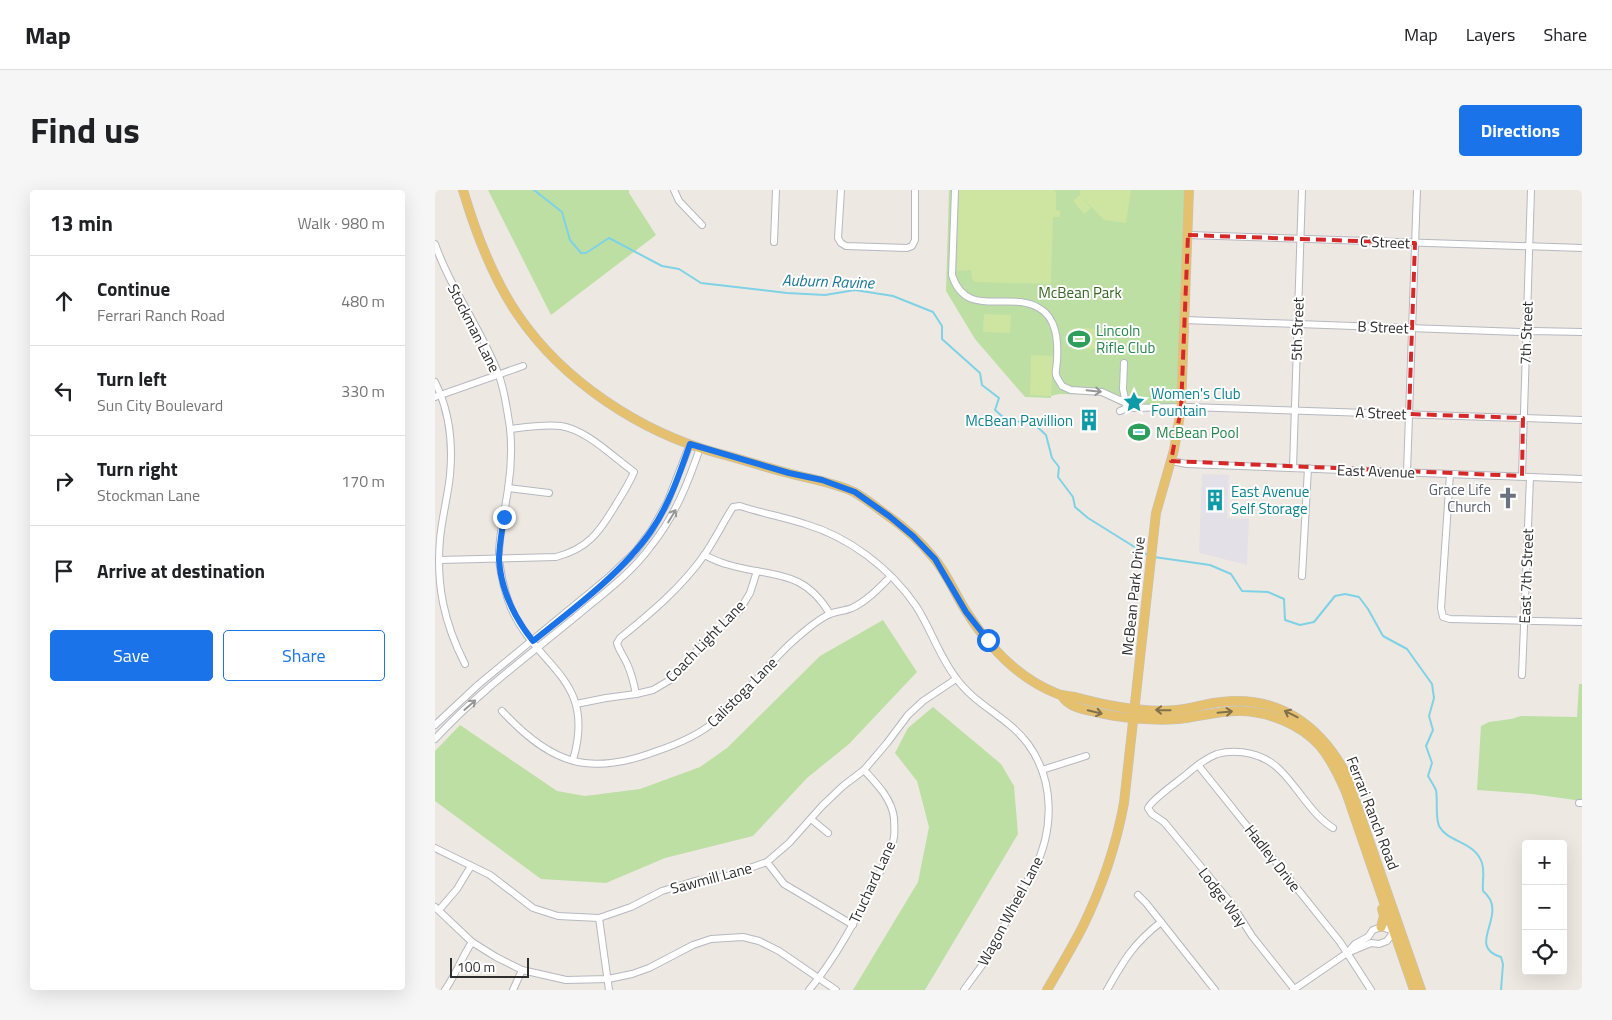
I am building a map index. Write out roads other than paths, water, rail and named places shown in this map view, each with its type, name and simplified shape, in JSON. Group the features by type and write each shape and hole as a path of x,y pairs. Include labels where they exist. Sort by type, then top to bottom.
{"main road":[{"name":"Ferrari Ranch Road","path":"463,190 476,234 493,271 519,316 537,339 574,376 621,410 660,432 700,448 789,473 822,480 855,492 913,536 935,559 975,624 1009,663 1032,680 1062,696 1070,696 1117,707 1134,713 1176,719 1221,712 1242,711 1258,713 1279,719 1309,736 1320,746 1346,792 1367,855 1421,990"},
{"name":"McBean Park Drive","path":"1047,990 1075,940 1099,890 1117,836 1127,788 1156,513 1171,461 1181,408 1189,190"},
{"name":"Ferrari Ranch Road","path":"1134,713 1176,710 1242,700 1282,710 1300,719 1314,730 1326,742 1346,774 1397,929 1414,990"},
{"path":"1367,855 1374,886 1384,916 1381,926"}],"street":[{"path":"674,190 679,201 702,225"},
{"path":"774,242 775,190"},
{"path":"841,190 839,238 841,244 846,246 907,248 912,246 915,240 915,190"},
{"path":"955,190 952,275 956,288 965,296 978,300 1024,302 1040,308 1052,321 1057,338 1056,374 1061,386 1071,390 1102,392 1126,405"},
{"name":"5th Street","path":"1293,468 1302,190"},
{"path":"1407,472 1417,190"},
{"name":"7th Street","path":"1521,476 1531,190"},
{"name":"C Street","path":"1187,235 1582,248"},
{"name":"Stockman Lane","path":"435,244 451,282 483,339 499,375 510,429 509,488 499,559 504,587 511,609 524,630 562,676 572,692 576,704 579,731 573,760"},
{"name":"B Street","path":"1184,320 1526,332 1582,332"},
{"path":"1124,363 1123,389 1126,405"},
{"path":"438,396 523,366"},
{"path":"435,382 450,436 451,457 440,538 439,560 442,599 453,641 465,664"},
{"path":"1119,411 1126,405"},
{"name":"A Street","path":"1126,405 1582,420"},
{"path":"439,560 555,557 567,554 583,546 603,527 634,472 583,434 573,429 551,425 510,429"},
{"path":"435,739 465,708 610,576 639,547 651,531 667,503 690,444"},
{"path":"435,726 460,701 617,583 651,548 677,508 700,448"},
{"name":"East Avenue","path":"1171,461 1187,464 1582,479"},
{"path":"1302,576 1308,468"},
{"path":"1450,474 1441,608 1443,616 1450,619 1582,622"},
{"name":"East 7th Street","path":"1522,675 1530,477"},
{"path":"509,488 549,493"},
{"name":"Wagon Wheel Lane","path":"636,694 633,679 617,642 677,588 704,555 733,508 740,506 807,524 857,548 878,564 903,588 915,605 956,679 977,699 1016,730 1029,746 1042,770 1049,802 1049,823 1041,855 1015,902 992,950 964,990"},
{"path":"704,555 726,564 795,580 807,586 820,600 829,614"},
{"name":"Coach Light Lane","path":"576,704 653,690 670,680 705,642 739,611 750,593 757,570"},
{"name":"Calistoga Lane","path":"503,712 537,744 551,753 573,760 597,764 624,762 649,755 693,736 715,722 791,643 829,614 852,608 874,592 890,577"},
{"name":"Sawmill Lane","path":"435,848 490,876 533,908 557,916 599,918 631,906 661,891 695,881 727,876 767,862 789,843 843,786 863,770 908,715 923,701 956,679"},
{"path":"1199,765 1216,754 1233,752 1249,753 1266,759 1281,770 1316,814 1333,828"},
{"path":"1042,770 1086,756"},
{"name":"Lodge Way","path":"1199,765 1151,802 1148,808 1152,814 1164,822 1231,903 1252,936 1294,990"},
{"name":"Hadley Drive","path":"1199,765 1347,953 1371,990"},
{"name":"Truchard Lane","path":"809,990 819,978 853,925 888,855 894,836 894,816 887,799 875,782 863,770"},
{"path":"811,819 828,833"},
{"path":"767,862 784,884 853,925"},
{"path":"471,866 457,890 437,908 473,942 496,957 522,970 566,980 608,979 649,968 711,938 743,937 759,941 779,951 836,990"},
{"path":"1138,896 1215,990"},
{"path":"599,918 609,990"},
{"path":"1107,990 1129,952 1141,938 1161,922"},
{"path":"1294,990 1347,953 1355,944 1369,940 1379,944 1387,941 1397,929 1381,926 1373,930 1369,940"},
{"path":"445,990 455,976 461,959 473,942"},
{"path":"513,990 522,970"}],"water":[{"name":"McBean Pool","path":"1131,426 1149,427 1148,438 1130,438"}],"waterway":[{"name":"Auburn Ravine","path":"534,190 562,212 570,240 581,253 586,253 609,238 662,266 679,269 701,283 787,293 825,295 855,290 893,296 933,312 942,326 942,339 980,373 982,385 999,398 995,410 1003,417 1014,421 1033,423 1046,435 1052,458 1059,467 1058,477 1073,497 1075,507 1088,518 1149,556"},
{"name":"Auburn Ravine","path":"1154,557 1210,565 1231,574 1242,591 1268,592 1284,599 1285,620 1300,625 1314,622 1335,596 1345,594 1359,597 1383,636 1407,649 1432,684 1434,698 1429,716 1433,730 1426,746 1432,763 1428,776 1436,790 1439,826 1443,832 1474,850 1482,863 1483,891 1490,900 1492,909 1486,937 1487,945 1491,952 1501,957 1503,964 1501,990"}],"place":[{"name":"Lincoln Rifle Club","path":"1079,339"},
{"name":"Women's Club Fountain","path":"1134,402"},
{"name":"McBean Pavillion","path":"1089,420"},
{"name":"McBean Pool","path":"1139,432"},
{"name":"Grace Life Church","path":"1508,498"},
{"name":"East Avenue Self Storage","path":"1215,500"}],"park label":[{"name":"McBean Park","path":"1080,292"}]}
